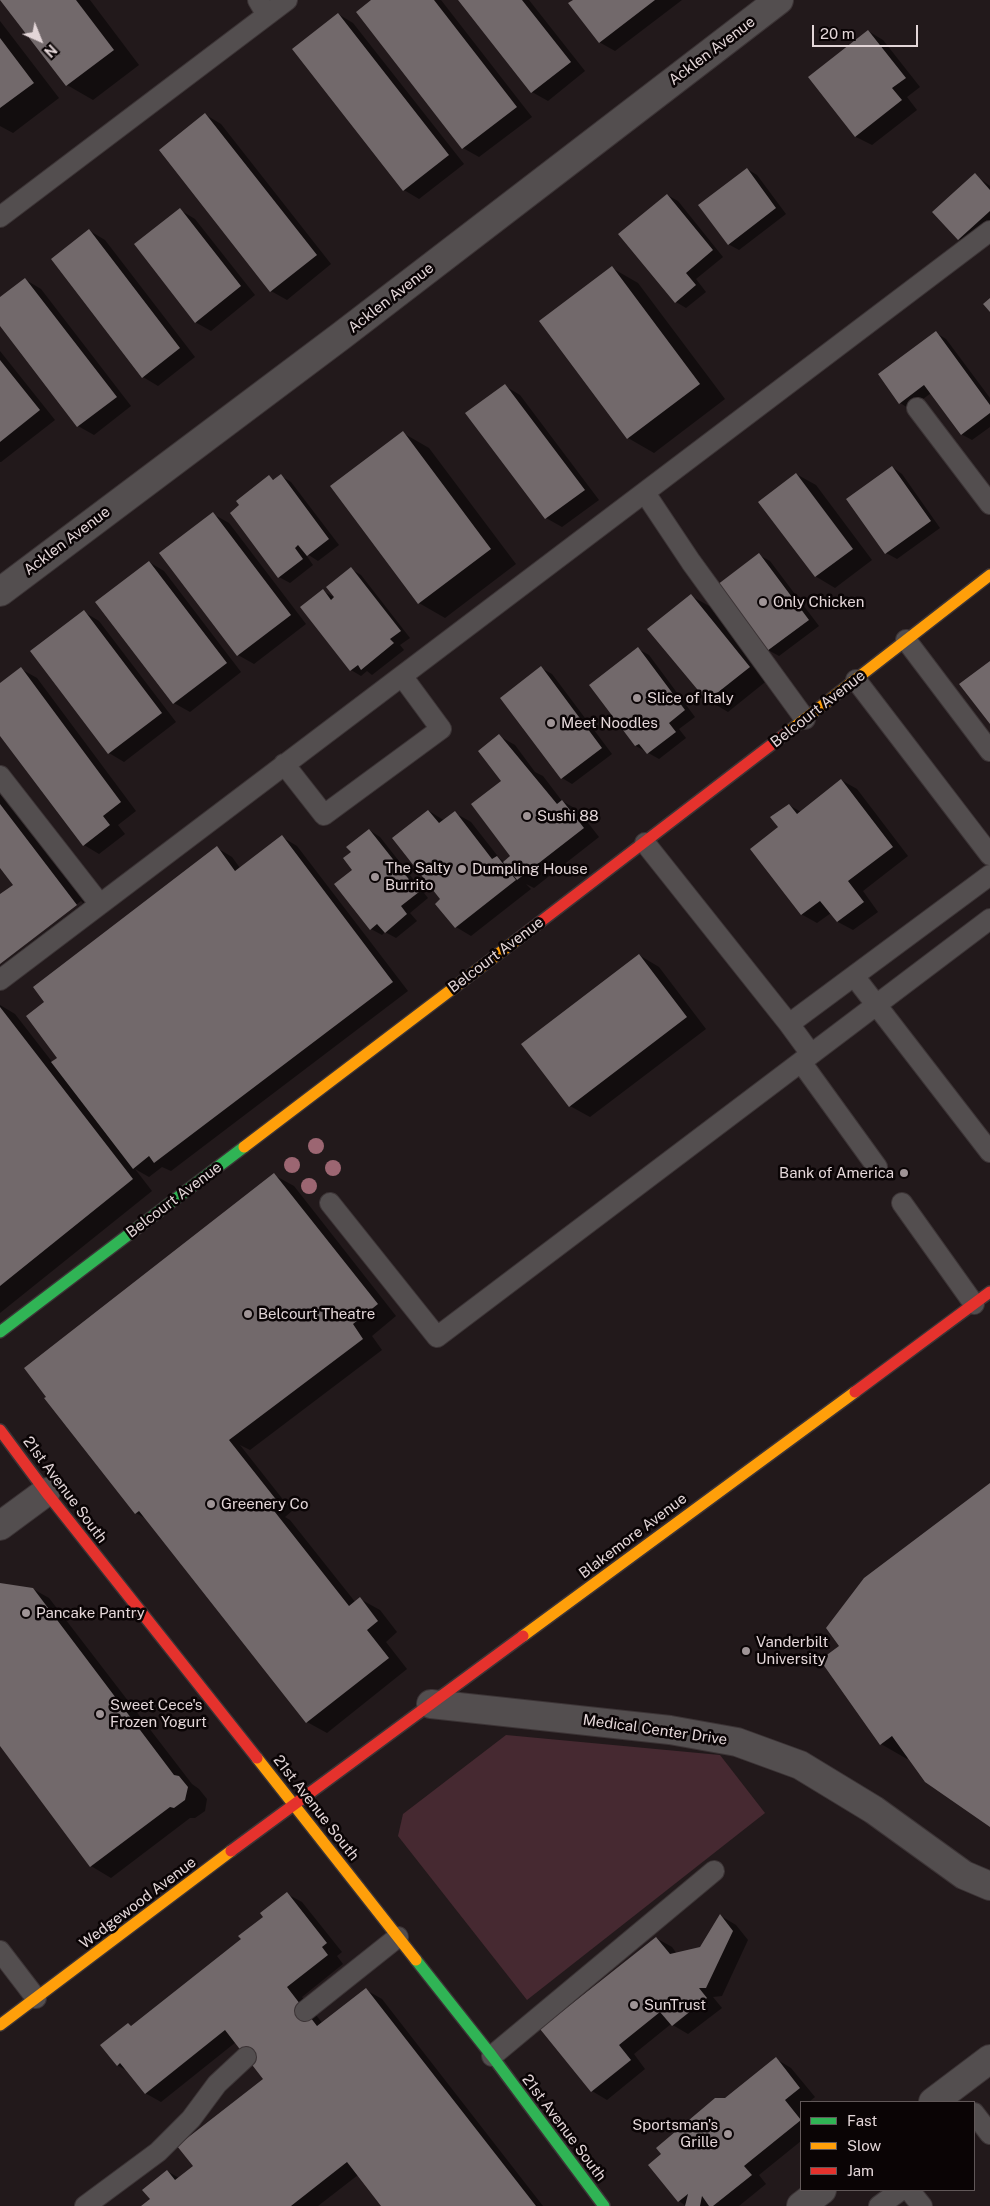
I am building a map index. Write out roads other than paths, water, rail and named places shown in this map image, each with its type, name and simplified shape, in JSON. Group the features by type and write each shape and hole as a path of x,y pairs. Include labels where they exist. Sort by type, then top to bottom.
{"main road":[{"name":"Belcourt Avenue","path":"0,1332 645,843 990,574"},
{"name":"Blakemore Avenue","path":"294,1804 990,1292"},
{"name":"21st Avenue South","path":"0,1430 46,1492 492,2056 604,2206"},
{"name":"Wedgewood Avenue","path":"0,2025 294,1804"}],"street":[{"name":"Acklen Avenue","path":"0,592 341,336 779,0"},
{"path":"0,1526 46,1492"},
{"name":"Medical Center Drive","path":"431,1704 670,1730 737,1742 800,1765 874,1810 964,1875 990,1886"},
{"path":"951,2097 990,2059"},
{"path":"801,2206 821,2191"}],"lane":[{"path":"0,217 263,8 287,0"},
{"path":"0,980 99,903 990,231"},
{"path":"917,408 990,504"},
{"path":"645,493 691,562 805,719"},
{"path":"906,640 990,751"},
{"path":"284,764 324,815 441,729 402,676"},
{"path":"856,680 990,854"},
{"path":"0,776 99,903"},
{"path":"645,843 789,1024 806,1058 877,1167"},
{"path":"789,1024 990,875"},
{"path":"330,1203 437,1337 990,919"},
{"path":"854,976 990,1152"},
{"path":"902,1203 974,1304"},
{"path":"492,2056 714,1871"},
{"path":"305,2011 398,1937"},
{"path":"0,1951 36,1998"},
{"path":"85,2206 158,2152 191,2119 217,2084 246,2057"},
{"path":"975,2114 990,2134"},
{"path":"878,2206 900,2191"},
{"path":"910,2191 922,2206"}],"place":[{"name":"Only Chicken","path":"763,602"},
{"name":"Slice of Italy","path":"637,698"},
{"name":"Meet Noodles","path":"551,723"},
{"name":"Sushi 88","path":"527,816"},
{"name":"Dumpling House","path":"462,869"},
{"name":"The Salty Burrito","path":"375,877"},
{"name":"Bank of America","path":"904,1173"},
{"name":"Belcourt Theatre","path":"248,1314"},
{"name":"Greenery Co","path":"211,1504"},
{"name":"Pancake Pantry","path":"26,1613"},
{"name":"Vanderbilt University","path":"746,1651"},
{"name":"Sweet Cece's Frozen Yogurt","path":"100,1714"},
{"name":"SunTrust","path":"634,2005"},
{"name":"Sportsman's Grille","path":"728,2134"}]}
